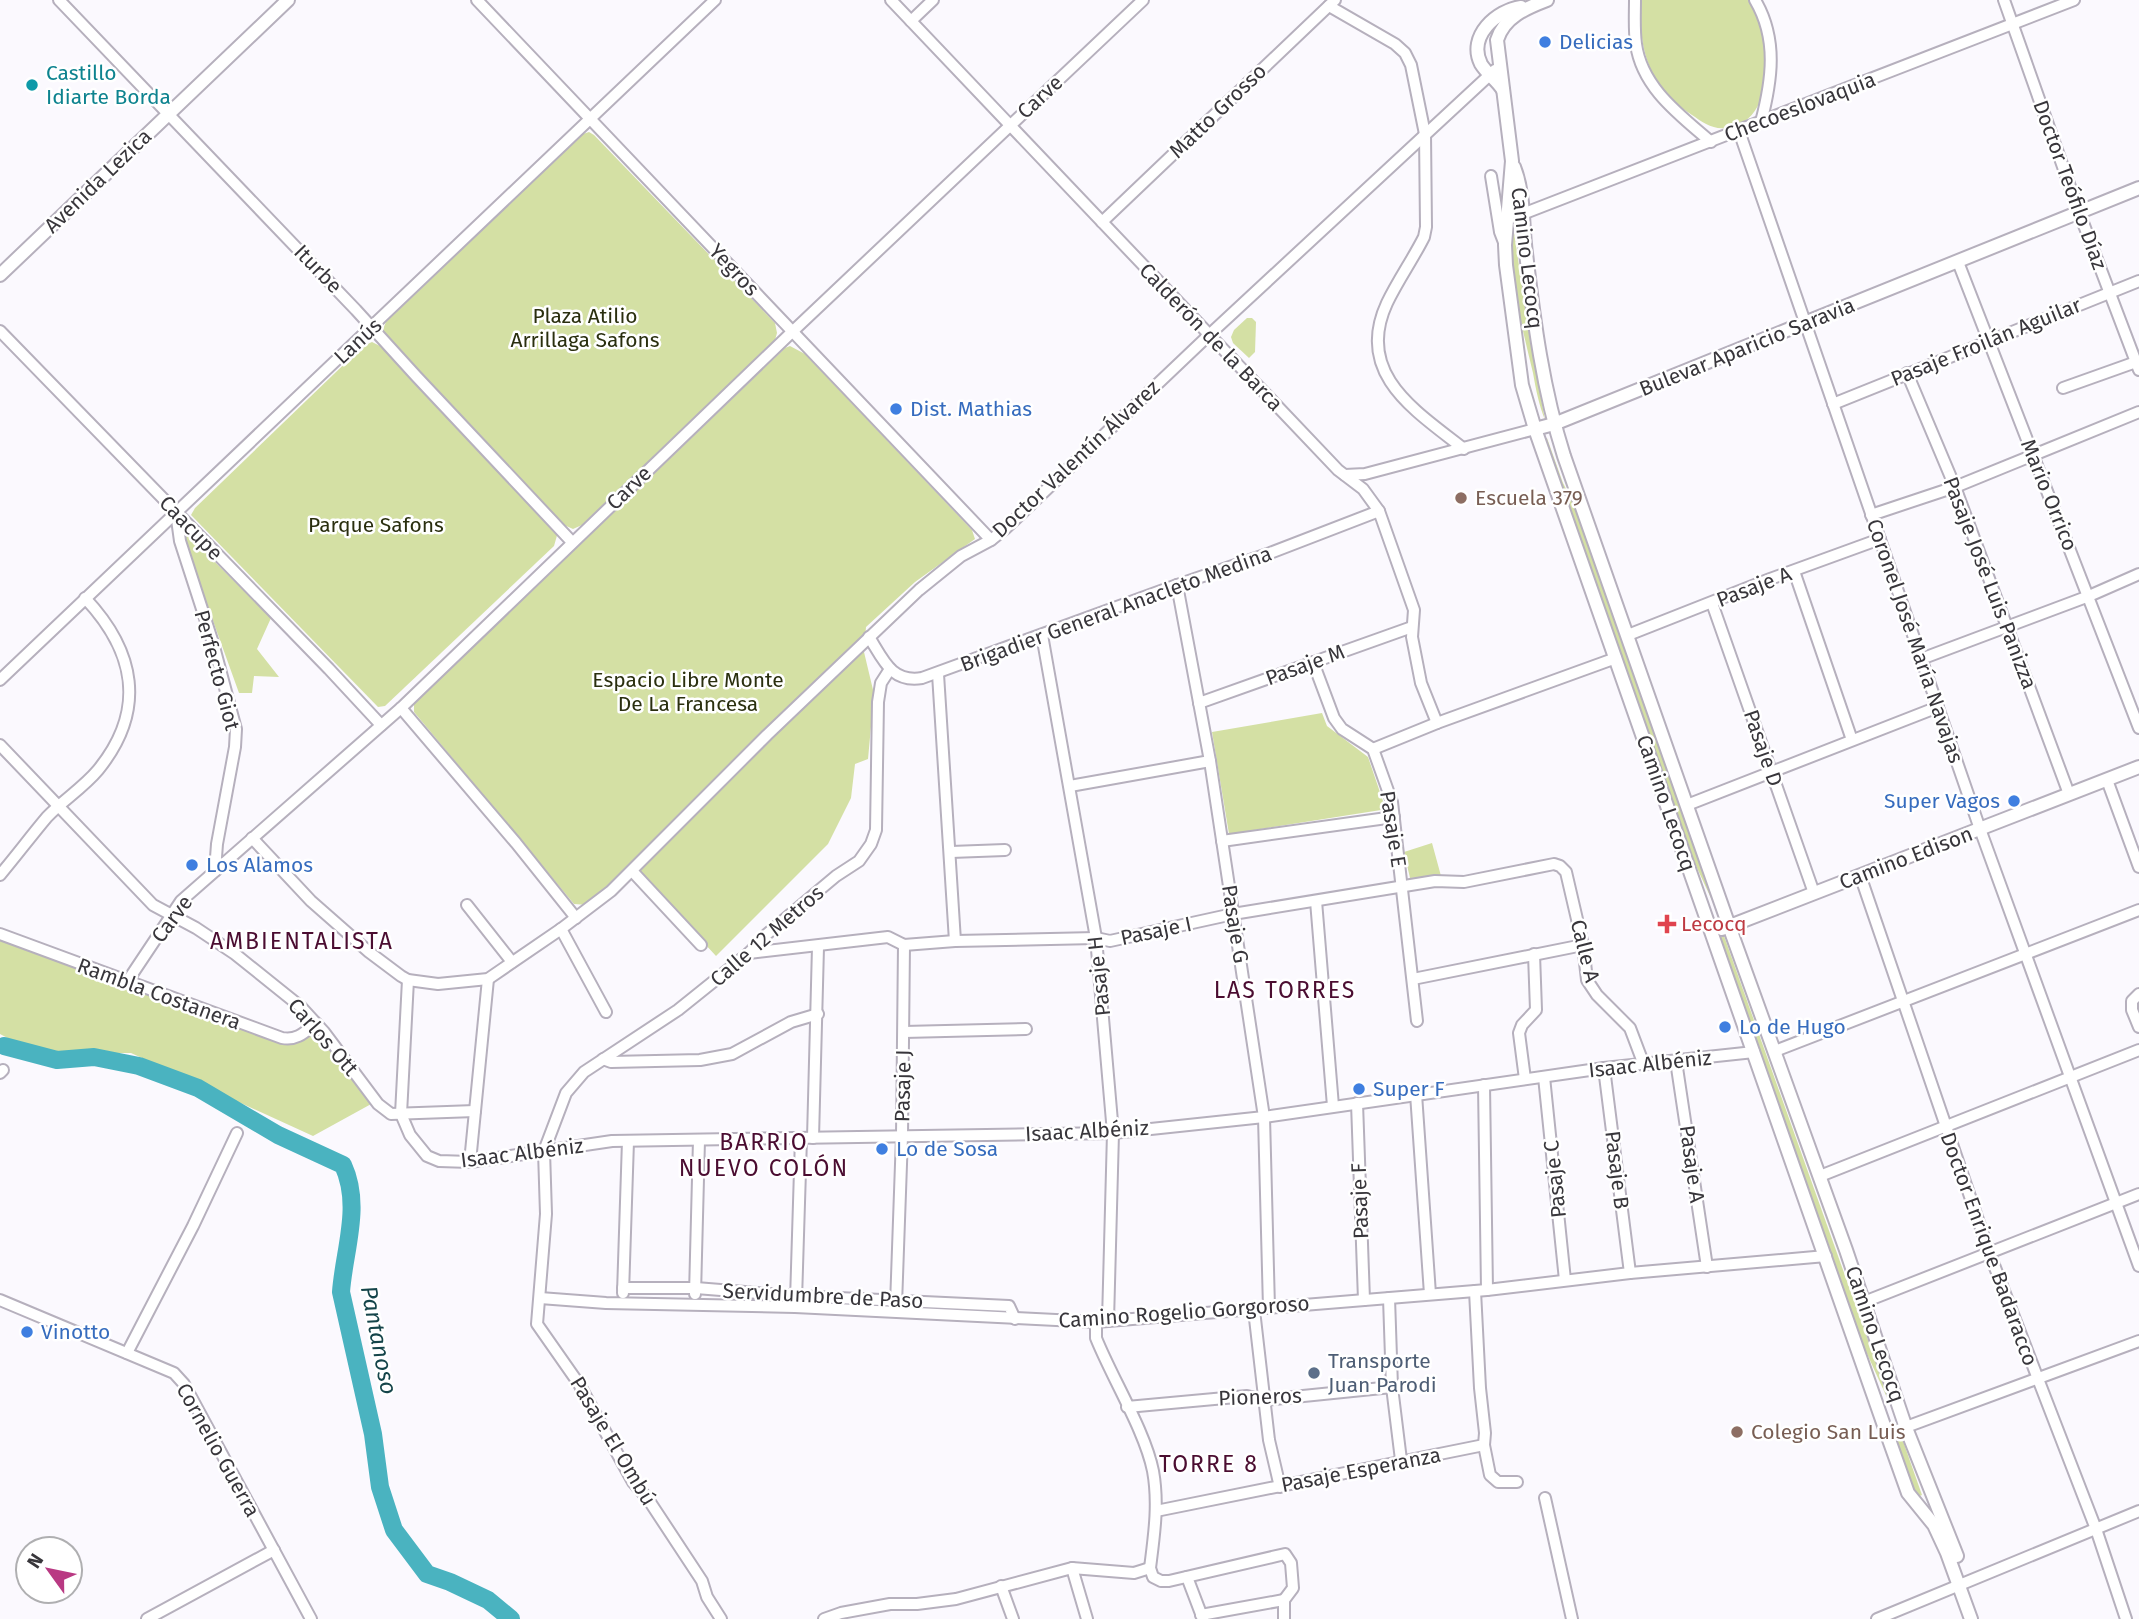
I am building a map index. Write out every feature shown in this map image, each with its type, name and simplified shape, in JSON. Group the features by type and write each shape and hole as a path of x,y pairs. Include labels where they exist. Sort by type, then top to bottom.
{"street":[{"name":"Iturbe","path":"59,0 572,542"},
{"name":"Avenida Lezica","path":"0,275 288,0"},
{"name":"Yegros","path":"477,0 990,540"},
{"name":"Lanús","path":"2,674 372,328 715,0"},
{"name":"Calderón de la Barca","path":"891,0 1209,335 1345,475 1371,496 1414,610 1412,637 1421,682 1437,723"},
{"path":"911,21 933,0"},
{"name":"Carve","path":"127,982 181,901 401,708 792,332 1143,0"},
{"path":"1495,71 1500,31 1509,20 1547,0"},
{"path":"1635,0 1636,46 1647,77 1673,109 1711,142"},
{"path":"1755,0 1770,35 1772,62 1768,97 1761,122"},
{"name":"Doctor Teófilo Díaz","path":"2004,0 2079,212 2138,366"},
{"name":"Checoeslovaquia","path":"1525,213 2074,0"},
{"path":"1332,3 1395,44 1405,53 1411,65 1424,134 1424,237 1387,303 1380,331 1381,361 1388,380 1397,393 1464,449"},
{"name":"Matto Grosso","path":"1102,222 1332,3"},
{"name":"Camino Lecocq","path":"1532,6 1517,7 1492,19 1484,30 1479,56 1481,63 1495,71 1503,90 1512,161 1525,213 1525,249 1537,336 1554,424 1729,926 1864,1302 1962,1583 1971,1619"},
{"name":"Doctor Valentín Álvarez","path":"488,979 576,918 633,872 767,735 940,570 990,540 1424,134 1495,71"},
{"name":"Coronel José María Navajas","path":"1738,131 1980,829 2139,1266"},
{"name":"Camino Lecocq","path":"1512,161 1505,245 1520,374 1535,429 1908,1493 1934,1525 1979,1619"},
{"path":"1491,176 1500,232 1505,245"},
{"name":"Bulevar Aparicio Saravia","path":"1345,475 1365,474 1554,424 2139,188"},
{"name":"Mario Orrico","path":"1958,262 2139,728"},
{"name":"Pasaje Froilán Aguilar","path":"1833,404 2139,281"},
{"name":"Caacupe","path":"0,331 381,725"},
{"path":"2063,388 2138,366"},
{"name":"Pasaje José Luis Panizza","path":"1907,373 1955,487 2069,794"},
{"path":"1871,515 1955,487 2139,412"},
{"name":"Brigadier General Anacleto Medina","path":"890,669 908,680 938,674 1378,511"},
{"name":"Perfecto Giot","path":"176,512 180,541 220,667 236,729 215,871"},
{"name":"Pasaje A","path":"1628,635 1880,539"},
{"path":"1794,571 1852,740"},
{"path":"1921,659 2089,596 2139,574"},
{"name":"Pasaje G","path":"1177,584 1210,761 1264,1117 1269,1308"},
{"path":"0,875 59,807 97,771 111,751 123,724 130,685 126,662 121,646 106,621 85,598"},
{"name":"Pasaje D","path":"1712,603 1814,893"},
{"name":"Pasaje M","path":"1199,703 1412,627"},
{"name":"Pasaje H","path":"1042,635 1096,937 1113,1133 1102,1322 1096,1338 1150,1461 1156,1511 1150,1568"},
{"path":"869,637 890,669"},
{"path":"1313,662 1332,715 1339,725 1373,749 1616,658"},
{"name":"Calle 12 Metros","path":"544,1152 566,1093 584,1072 678,1010 750,953 767,934 836,876 859,861 871,844 876,830 878,702 881,683 890,669"},
{"path":"938,674 955,941"},
{"path":"1687,805 1938,707"},
{"path":"401,708 576,918"},
{"name":"Carlos Ott","path":"0,745 146,899 236,954 301,1007 378,1104 391,1114 401,1114"},
{"name":"Pasaje E","path":"1373,749 1392,802 1417,1021"},
{"path":"1070,786 1210,761"},
{"name":"Camino Edison","path":"1712,933 2139,767"},
{"path":"2107,780 2139,867"},
{"path":"1222,841 1394,817"},
{"path":"251,838 311,901 391,970 408,980 455,984 488,979 470,1162"},
{"path":"951,852 1005,850"},
{"name":"Pasaje I","path":"750,953 888,937 904,945 1096,937 1110,941 1233,914 1435,881 1464,882 1554,864 1560,866"},
{"name":"Calle A","path":"1560,866 1566,872 1583,945 1587,980 1597,995 1630,1028 1644,1065"},
{"path":"633,872 701,944"},
{"name":"Doctor Enrique Badaracco","path":"1860,875 1989,1252 2036,1380 2096,1529 2126,1619"},
{"path":"1316,901 1332,1106"},
{"path":"467,905 512,962"},
{"path":"1775,1051 2139,910"},
{"path":"561,929 606,1012"},
{"name":"Rambla Costanera","path":"0,934 282,1038 297,1038 316,1023"},
{"name":"Pasaje J","path":"896,1306 902,1136 904,945"},
{"path":"1413,979 1583,945"},
{"path":"796,1301 818,1014 818,947"},
{"path":"1525,1079 1519,1033 1536,1010 1534,954"},
{"path":"408,980 401,1114 475,1111"},
{"path":"2136,998 2132,1010 2139,1027"},
{"path":"603,1059 611,1062 732,1054 791,1022 818,1014"},
{"path":"904,1032 1026,1029"},
{"path":"1820,1176 2139,1050"},
{"name":"Isaac Albéniz","path":"401,1114 410,1135 427,1156 439,1161 470,1162 611,1141 1113,1133 1264,1117 1604,1068 1754,1052"},
{"name":"Pasaje A","path":"1676,1061 1707,1267"},
{"name":"Pasaje B","path":"1604,1068 1630,1273"},
{"name":"Pasaje C","path":"1544,1077 1565,1280"},
{"path":"1484,1085 1480,1388 1484,1445 1490,1475 1494,1480 1517,1482"},
{"path":"1416,1094 1430,1294"},
{"name":"Pasaje F","path":"1357,1103 1363,1300"},
{"path":"127,1353 193,1226 237,1133"},
{"path":"695,1304 699,1140"},
{"path":"623,1303 628,1141"},
{"name":"Pasaje El Ombú","path":"544,1152 546,1214 537,1324 579,1384 633,1482 648,1499 702,1581 721,1619"},
{"path":"1864,1302 2139,1195"},
{"name":"Camino Rogelio Gorgoroso","path":"540,1298 695,1304 796,1301 896,1306 1015,1319 1102,1322 1481,1290 1630,1273 1826,1256"},
{"name":"Servidumbre de Paso","path":"623,1288 696,1288 796,1301"},
{"path":"1389,1298 1392,1387 1401,1460"},
{"name":"Cornelio Guerra","path":"0,1300 174,1373 184,1384 311,1619"},
{"path":"1254,1310 1269,1440 1280,1487"},
{"path":"1906,1428 2139,1341"},
{"name":"Pioneros","path":"1127,1407 1247,1396 1264,1400 1392,1387"},
{"name":"Camino Lecocq","path":"1887,1434 1906,1428"},
{"name":"Pasaje Esperanza","path":"1156,1511 1484,1445"},
{"path":"1545,1498 1572,1619"},
{"path":"1877,1619 2139,1511"},
{"path":"146,1619 274,1550"},
{"path":"824,1619 890,1604 956,1599 1072,1568 1134,1573 1150,1568 1153,1577 1161,1581 1286,1554 1291,1563 1293,1588 1284,1600 1284,1619"},
{"path":"1072,1568 1087,1619"},
{"path":"1187,1577 1202,1617 1284,1600"},
{"path":"1001,1586 1013,1619"}],"green space":[{"path":"1641,0 1750,0 1762,33 1766,74 1763,93 1756,110 1744,122 1726,128 1712,127 1677,104 1665,92 1649,66 1644,51"},
{"name":"Plaza Atilio Arrillaga Safons","path":"589,132 775,323 777,333 775,340 582,525 573,529 564,525 385,336 383,329 386,322 583,134"},
{"path":"1512,218 1545,420 1516,296 1511,257"},
{"path":"1247,318 1256,322 1255,352 1249,358 1233,343 1231,337 1234,330"},
{"name":"Parque Safons","path":"372,342 384,348 558,532 554,546 385,706 378,707 191,515 195,508 363,346"},
{"name":"Espacio Libre Monte De La Francesa","path":"790,346 805,354 972,530 975,539 915,582 866,627 864,652 874,694 868,759 855,764 851,798 828,844 716,956 631,864 588,905 574,904 414,712 414,704"},
{"path":"1547,438 1563,483 1579,514 1721,920 1686,844 1545,439"},
{"path":"185,532 271,618 257,649 279,677 254,676 252,693 239,693 185,543"},
{"path":"1322,713 1327,726 1368,757 1384,804 1381,810 1229,834 1212,732"},
{"path":"1432,843 1441,876 1410,878 1404,852"},
{"path":"1724,936 1894,1413 1863,1345 1719,938"},
{"path":"0,940 278,1043 290,1045 314,1035 319,1036 373,1103 313,1136 131,1053 56,1053 19,1044 0,1034"},
{"path":"1899,1439 1903,1441 1922,1495 1915,1498 1896,1444"}],"waterway":[{"name":"Pantanoso","path":"0,1045 4,1046"},
{"name":"Pantanoso","path":"4,1046 57,1060 94,1057 139,1066 198,1088 278,1135 343,1165 352,1212 341,1292 373,1434 380,1487 394,1530 427,1574 488,1600 511,1619"}],"place":[{"name":"Delicias","path":"1545,42"},
{"name":"Castillo Idiarte Borda","path":"32,85"},
{"name":"Dist. Mathias","path":"896,409"},
{"name":"Escuela 379","path":"1461,498"},
{"name":"Super Vagos","path":"2014,801"},
{"name":"Los Alamos","path":"192,865"},
{"name":"Lecocq","path":"1667,924"},
{"name":"Lo de Hugo","path":"1725,1027"},
{"name":"Super F","path":"1359,1089"},
{"name":"Lo de Sosa","path":"882,1149"},
{"name":"Vinotto","path":"27,1332"},
{"name":"Transporte Juan Parodi","path":"1314,1373"},
{"name":"Colegio San Luis","path":"1737,1432"}],"district":[{"name":"AMBIENTALISTA","path":"302,941"},
{"name":"LAS TORRES","path":"1285,990"},
{"name":"BARRIO NUEVO COLÓN","path":"764,1155"},
{"name":"TORRE 8","path":"1209,1464"}]}
